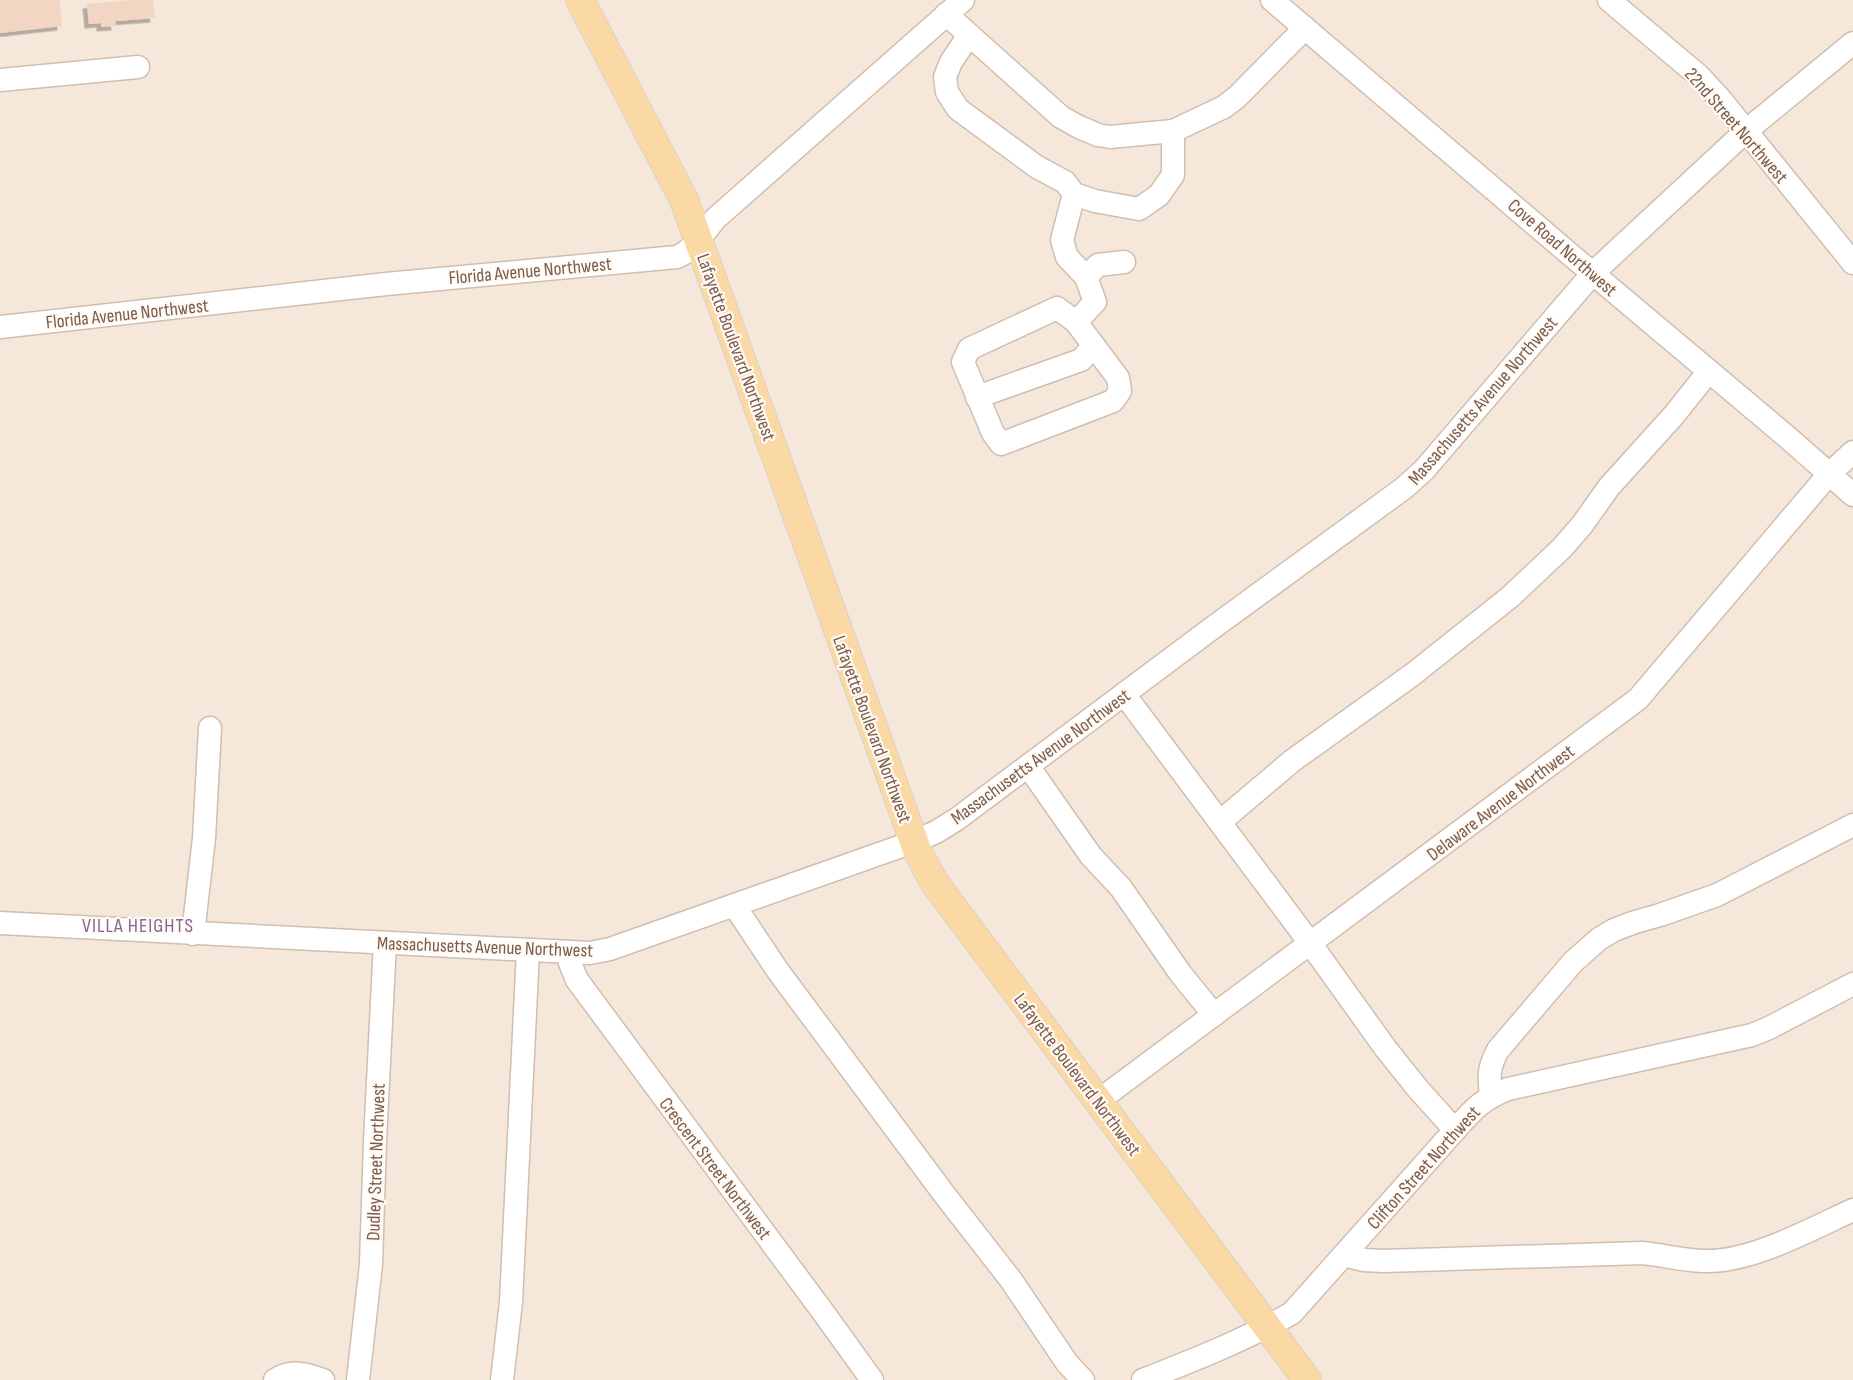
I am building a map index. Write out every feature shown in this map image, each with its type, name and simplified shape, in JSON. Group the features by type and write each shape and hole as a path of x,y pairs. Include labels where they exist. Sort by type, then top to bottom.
{"main road":[{"name":"Lafayette Boulevard Northwest","path":"580,0 684,200 913,842 934,882 1307,1380"}],"street":[{"name":"Cove Road Northwest","path":"1272,0 1709,370 1853,495"},
{"name":"22nd Street Northwest","path":"1609,0 1699,76 1721,100 1853,263"},
{"name":"Florida Avenue Northwest","path":"0,327 386,284 683,255 722,213 954,7"},
{"path":"954,7 969,35 1061,117 1079,128 1110,137 1173,131 1224,107 1304,28"},
{"path":"969,35 951,62 945,77 947,92 958,109 1037,168 1065,182 1074,194 1095,202 1139,209 1159,196 1173,175 1173,131"},
{"name":"Massachusetts Avenue Northwest","path":"0,923 193,934 590,952 610,949 913,842 936,832 956,820 1404,488 1424,470 1593,273 1746,131 1853,43"},
{"path":"0,80 138,67"},
{"path":"1074,194 1062,240 1067,257 1086,277 1095,302 1076,322"},
{"path":"1086,277 1098,265 1124,262"},
{"path":"1057,308 1076,322 1094,346 1118,378 1120,392 1113,401 1001,444 993,433 963,362 969,350 1057,308"},
{"path":"977,397 1081,360 1094,346"},
{"path":"1220,822 1292,761 1412,675 1510,596 1562,548 1582,525 1609,487 1674,415 1709,370"},
{"name":"Delaware Avenue Northwest","path":"1098,1100 1638,699 1828,474 1853,452"},
{"path":"1124,694 1310,943 1386,1049 1418,1089 1455,1130"},
{"path":"193,934 204,838 210,728"},
{"path":"1028,766 1091,856 1121,888 1180,973 1214,1015"},
{"path":"1491,1096 1488,1073 1498,1050 1573,962 1599,939 1614,930 1635,922 1717,895 1853,825"},
{"path":"734,905 778,971 944,1194 1011,1280 1067,1363 1083,1380"},
{"name":"Dudley Street Northwest","path":"358,1380 371,1264 385,943"},
{"path":"502,1380 511,1302 528,950"},
{"name":"Crescent Street Northwest","path":"568,952 577,980 872,1380"},
{"name":"Clifton Street Northwest","path":"1143,1380 1268,1328 1292,1313 1455,1130 1480,1103 1491,1096 1508,1089 1752,1035 1853,984"},
{"path":"1344,1255 1364,1260 1384,1261 1642,1253 1689,1260 1725,1260 1756,1252 1853,1210"},
{"path":"275,1380 293,1372 304,1373 323,1380"}],"shaded area":[{"path":"0,0 1853,0 1853,1380 0,1380"}],"building":[{"path":"0,0 60,0 62,26 0,33"},
{"path":"153,0 155,18 115,21 116,26 101,27 101,23 89,24 87,4"}],"district":[{"name":"VILLA HEIGHTS","path":"138,925"}]}
